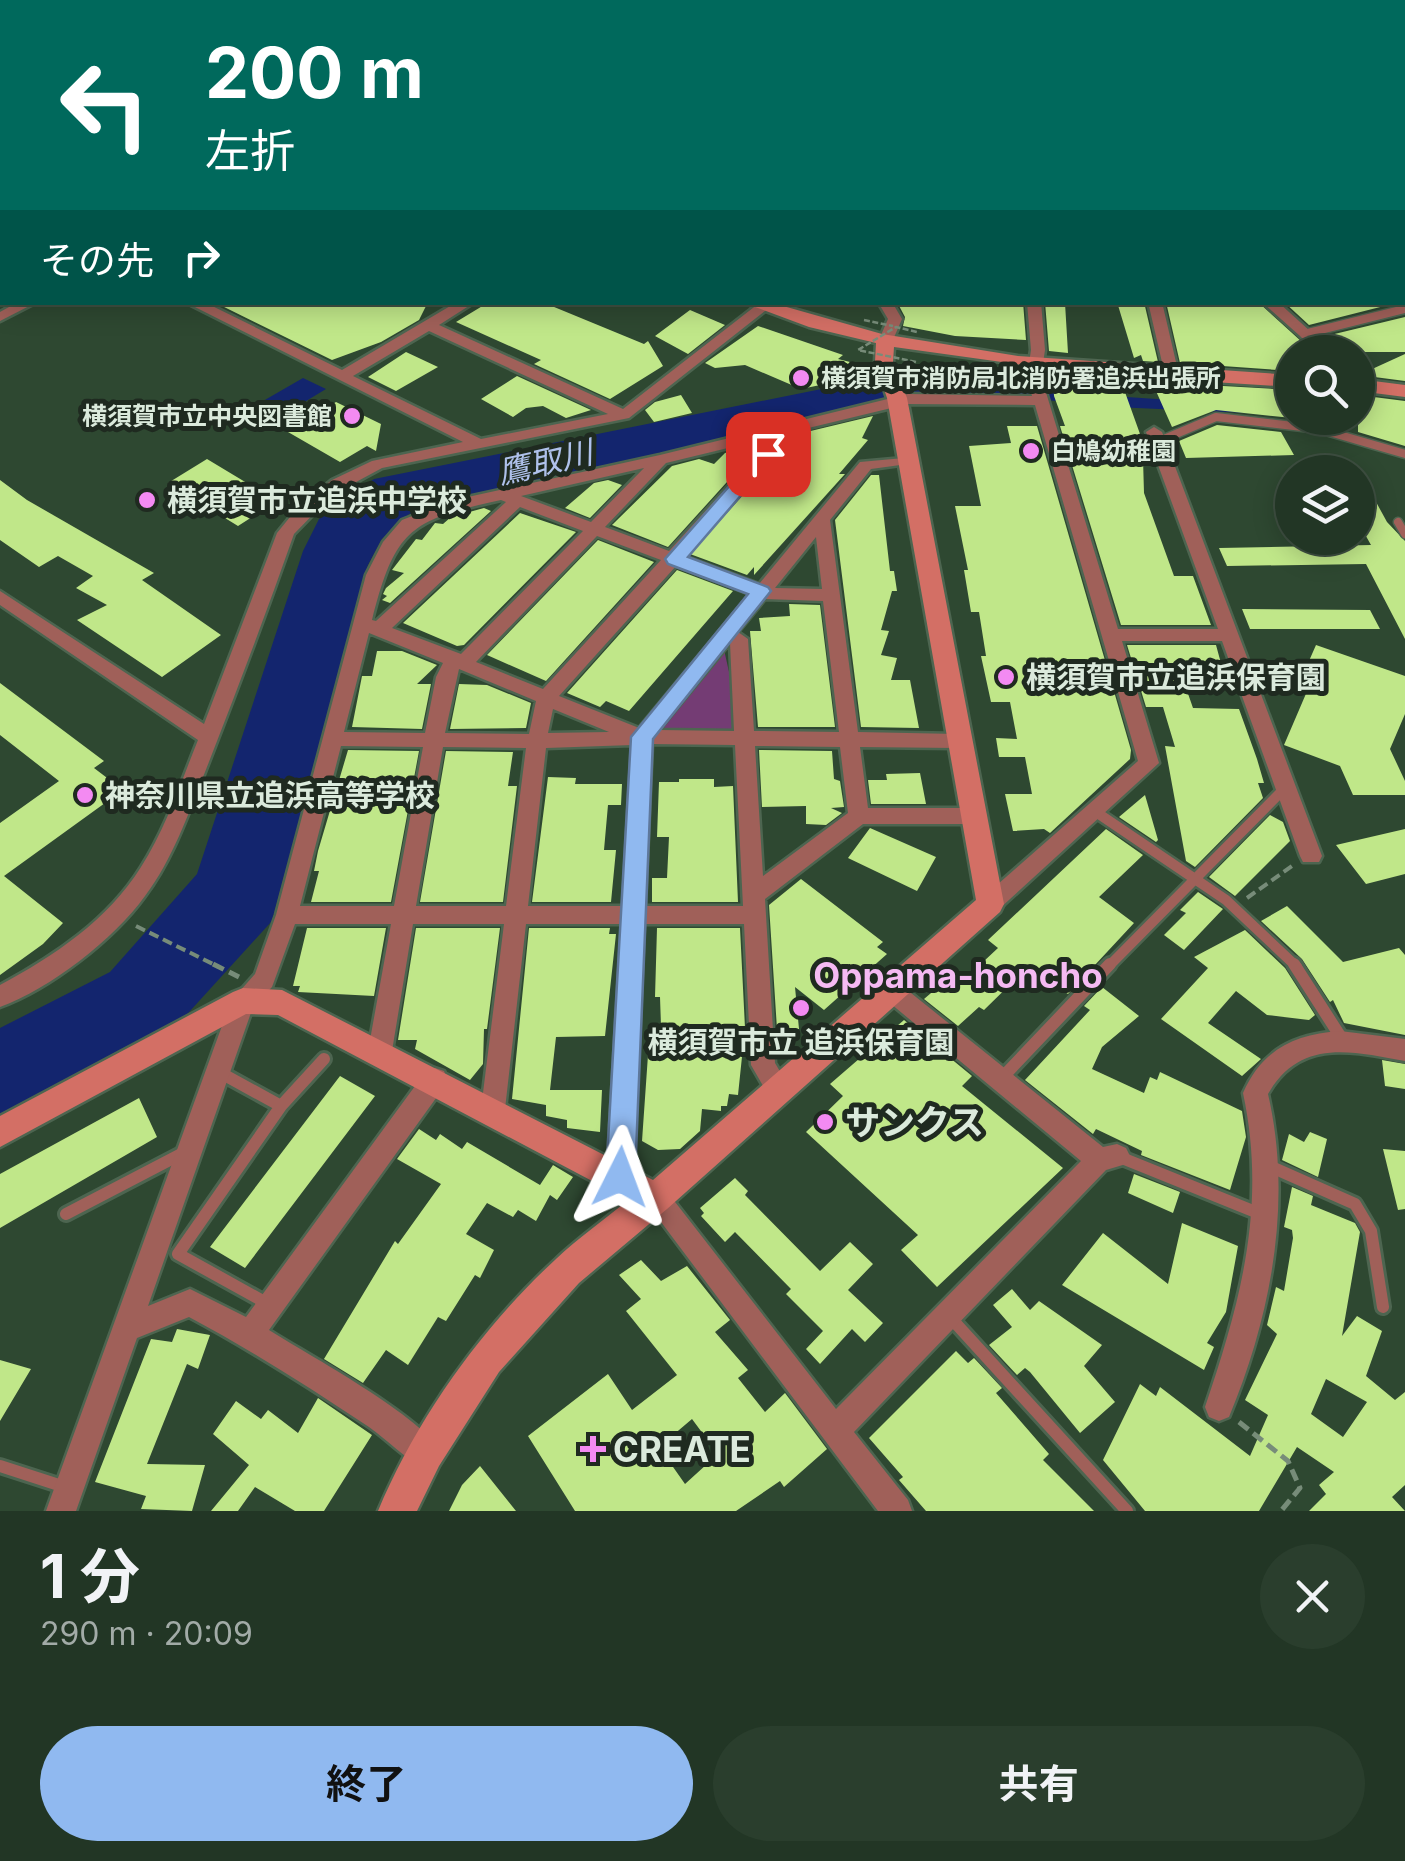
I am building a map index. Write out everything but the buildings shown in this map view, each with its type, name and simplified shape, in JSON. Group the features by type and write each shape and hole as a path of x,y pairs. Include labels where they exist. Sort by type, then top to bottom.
{"street":[{"path":"739,0 764,0"},
{"path":"0,316 24,305"},
{"path":"198,305 479,444"},
{"path":"343,376 463,305"},
{"path":"0,996 40,975 130,901 156,860 209,737 286,533 305,506 345,477 378,464 624,415 756,305 1035,370 1275,380"},
{"path":"887,305 895,319 884,362 897,400 909,460 957,741 990,904"},
{"path":"397,1511 426,1453 487,1360 567,1271 893,992 1149,763 1042,401 1035,370 1038,350 1034,305"},
{"path":"1156,305 1172,375"},
{"path":"1272,305 1304,334"},
{"path":"429,326 624,415"},
{"path":"1375,386 1405,391"},
{"path":"0,1132 240,988 264,980 287,915 332,739 372,625 381,559 408,524 434,511 510,498 897,400 1042,401"},
{"path":"493,1109 537,742 546,698 791,427"},
{"path":"1155,437 1311,856"},
{"path":"380,1051 448,665 460,661 660,460"},
{"path":"620,1177 642,737 866,465 909,460"},
{"path":"510,498 760,592 832,595"},
{"path":"372,625 510,498"},
{"path":"822,520 859,816"},
{"path":"0,596 209,737"},
{"path":"372,625 642,737"},
{"path":"725,635 739,639 764,1065 779,1090"},
{"path":"1112,635 1227,635"},
{"path":"332,739 957,741"},
{"path":"287,915 515,916 753,906 859,816 972,816"},
{"path":"240,988 282,1003 380,1051 656,1198 837,1428 897,1511"},
{"path":"65,1500 218,1071 240,988"},
{"path":"837,1428 1108,1158 999,1081 893,992"},
{"path":"1219,1407 1249,1322 1264,1216 1267,1165 1263,1119 1255,1093 1266,1069 1305,1046 1342,1039 1405,1050"},
{"path":"250,1334 435,1079"},
{"path":"126,1328 190,1303 250,1334 384,1420 426,1453"}],"lane":[{"path":"1304,334 1405,309"},
{"path":"1155,437 1216,417 1320,429 1405,454"},
{"path":"1398,522 1405,534"},
{"path":"999,1081 1194,876 1284,788"},
{"path":"1093,810 1194,876 1235,908 1298,968 1342,1039"},
{"path":"270,1305 178,1254 281,1106 324,1059"},
{"path":"218,1071 281,1106"},
{"path":"66,1214 190,1149"},
{"path":"1108,1158 1264,1216"},
{"path":"1267,1165 1355,1204 1371,1231 1384,1306"},
{"path":"949,1316 1127,1511"},
{"path":"0,1466 65,1500"}],"path":[{"path":"864,320 890,334"},
{"path":"916,362 858,350 890,334 917,332"},
{"path":"1235,908 1271,878 1311,856"},
{"path":"135,926 240,988"},
{"path":"1219,1407 1288,1461 1300,1488 1281,1511"}],"shaded area":[{"path":"725,635 725,654 744,739 642,737"}],"water":[{"name":"鷹取川","path":"901,373 1021,378 1052,392 1275,407 1275,414 1114,407 1027,398 904,395 409,514 382,539 368,565 272,921 180,1022 0,1118 0,1028 110,972 197,874 303,551 319,519 374,479"},
{"path":"303,378 326,389 273,421 251,408"}],"place":[{"name":"横須賀市消防局北消防署追浜出張所","path":"801,378"},
{"name":"横須賀市立中央図書館","path":"352,416"},
{"name":"白鳩幼稚園","path":"1031,451"},
{"name":"横須賀市立追浜中学校","path":"147,500"},
{"name":"横須賀市立追浜保育園","path":"1006,677"},
{"name":"神奈川県立追浜高等学校","path":"85,795"},
{"name":"横須賀市立 追浜保育園","path":"801,1008"},
{"name":"サンクス","path":"825,1122"},
{"name":"CREATE","path":"593,1449"}],"district":[{"name":"Oppama-honcho","path":"958,975"}],"route":[{"path":"620,1177 642,737 761,591 675,559 768,454"}]}
